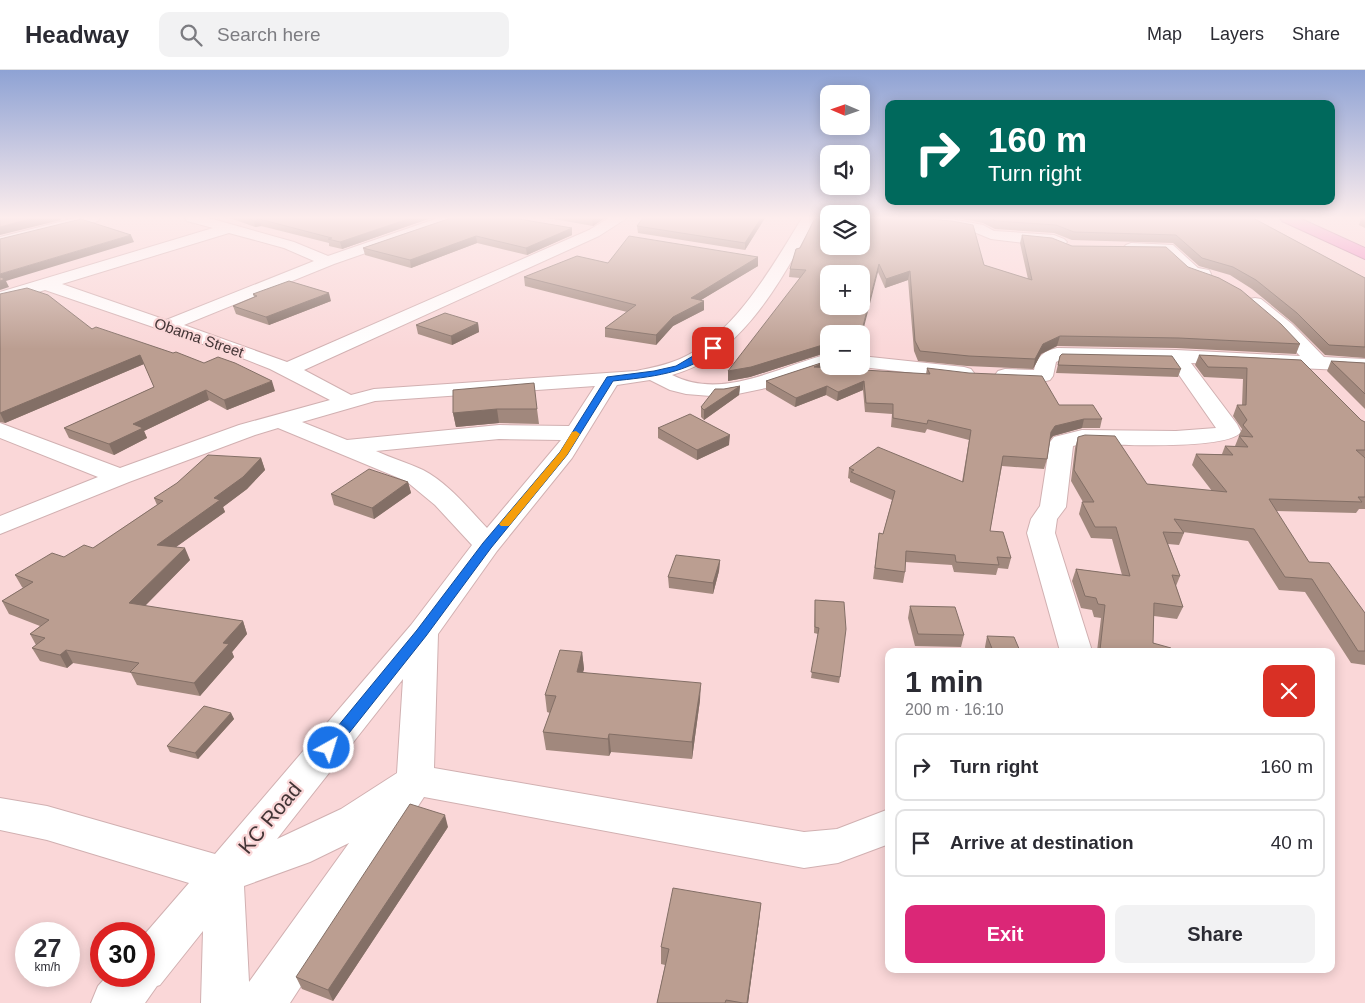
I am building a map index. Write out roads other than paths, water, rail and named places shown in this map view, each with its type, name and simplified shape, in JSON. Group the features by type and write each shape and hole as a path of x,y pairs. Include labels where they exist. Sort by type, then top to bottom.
{"street":[{"path":"0,298 120,262"},
{"path":"166,326 327,262"},
{"path":"288,369 530,262"},
{"path":"3,526 120,477 247,430 374,395 610,379 654,374 679,368 713,348 746,313 772,262"},
{"path":"1182,262 1192,271 1214,277"},
{"name":"Obama Street","path":"45,284 105,308 166,326 288,369 323,386 348,402"},
{"path":"1245,294 1285,328 1315,370"},
{"path":"870,363 967,374 1039,376 1042,376 1045,361 1048,357 1057,354 1176,356 1315,370 1365,365"},
{"path":"1075,648 1042,533 1044,520 1053,507 1060,464 1060,447 1062,442 1082,437 1176,438 1221,435 1229,432 1226,424 1176,356"},
{"path":"654,374 686,388 742,389 820,363"},
{"name":"KC Road","path":"155,956 422,633 487,545 564,453 610,379"},
{"path":"280,421 415,476 426,483 463,518 487,545"},
{"path":"0,430 120,477"},
{"path":"344,447 499,432 576,433"},
{"path":"262,1003 415,780 422,633"},
{"path":"0,814 47,823 223,875 296,850 356,821 415,780 804,850 838,846 885,828"},
{"path":"223,875 226,970 225,1003"},
{"path":"116,1003 129,987"}]}
